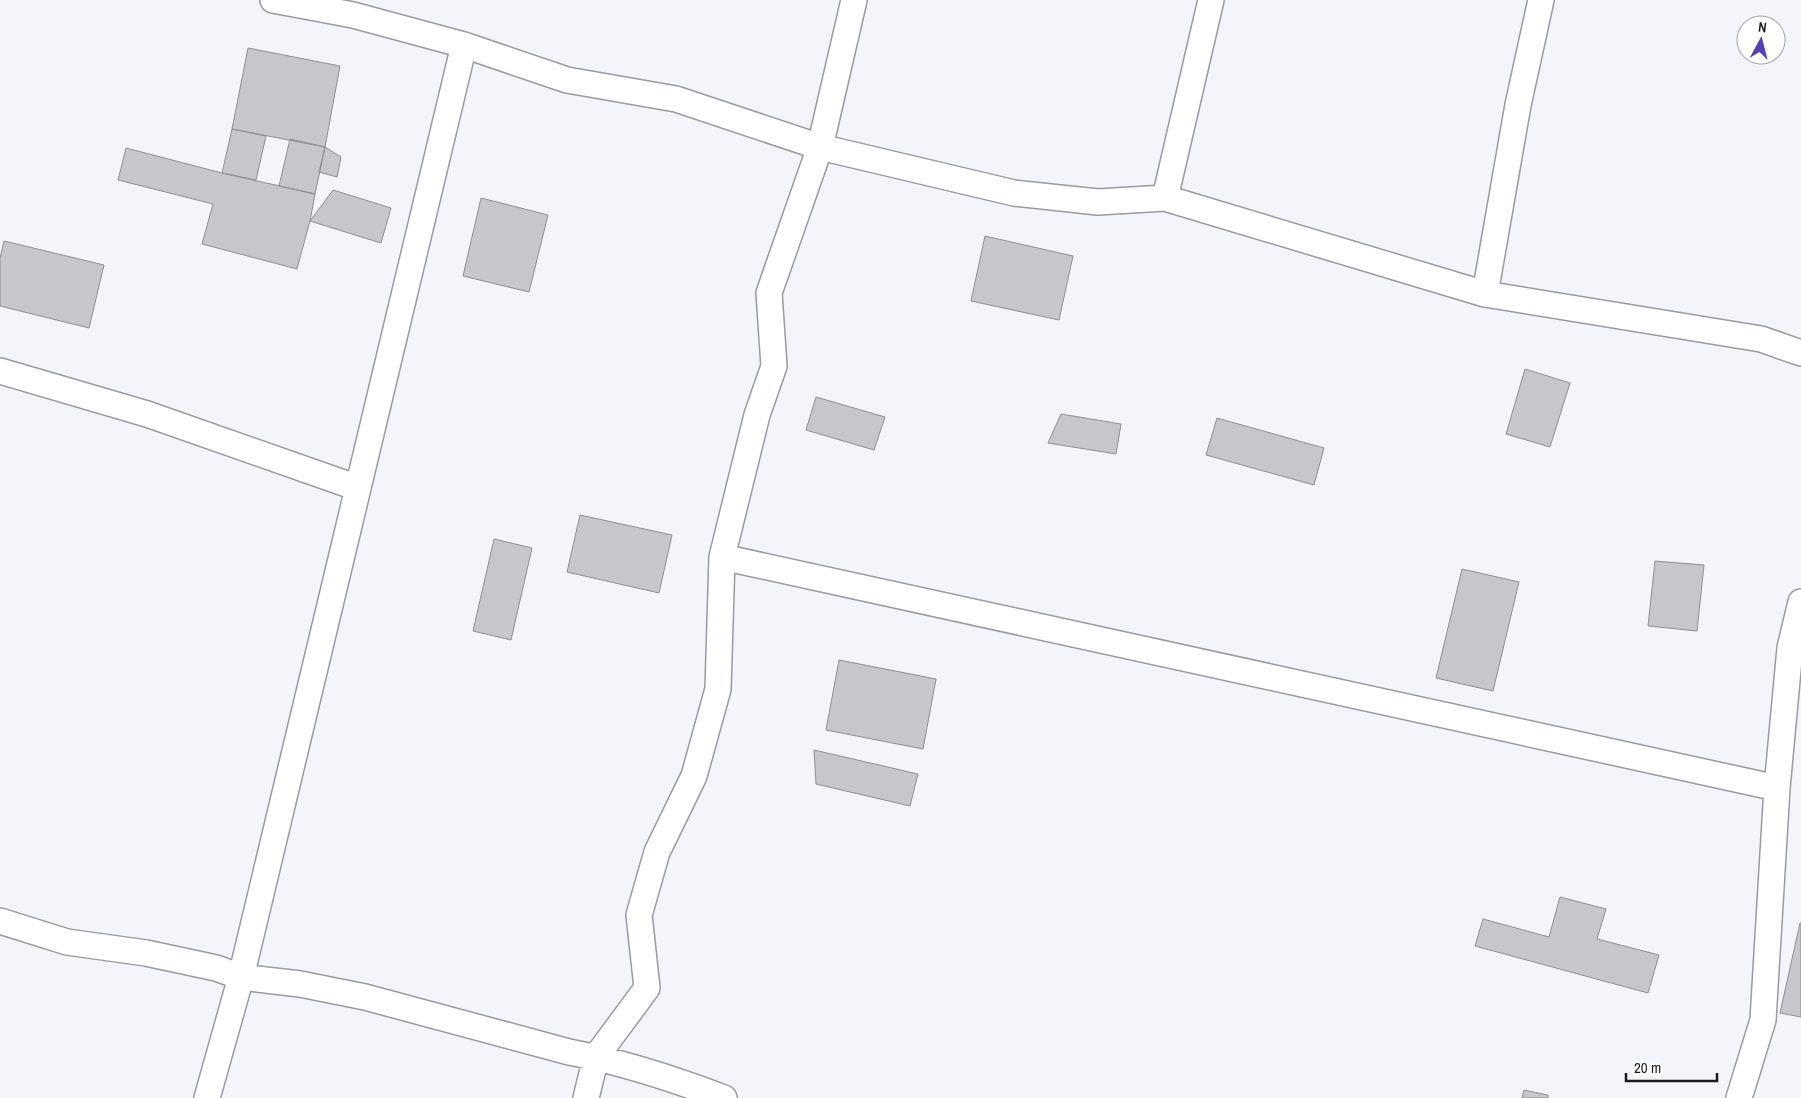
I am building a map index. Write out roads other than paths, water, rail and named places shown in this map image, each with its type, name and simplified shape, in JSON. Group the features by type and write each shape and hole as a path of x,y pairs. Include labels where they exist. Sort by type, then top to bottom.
{"street":[{"path":"273,0 353,15 464,45 567,80 676,99 820,147 1014,193 1098,202 1165,198 1485,294 1761,339 1801,353"},
{"path":"586,1098 596,1057 647,988 639,915 657,852 694,776 718,689 722,557 757,414 774,366 769,292 820,147 854,0"},
{"path":"1165,198 1212,0"},
{"path":"1485,294 1518,105 1541,0"},
{"path":"207,1098 241,976 464,45"},
{"path":"0,370 147,414 358,488"},
{"path":"722,557 1776,788"},
{"path":"1739,1098 1763,1020 1776,788 1790,648 1801,602"},
{"path":"0,921 67,942 146,953 216,968 241,976 300,984 365,997 596,1057 686,1083 724,1098"}]}
